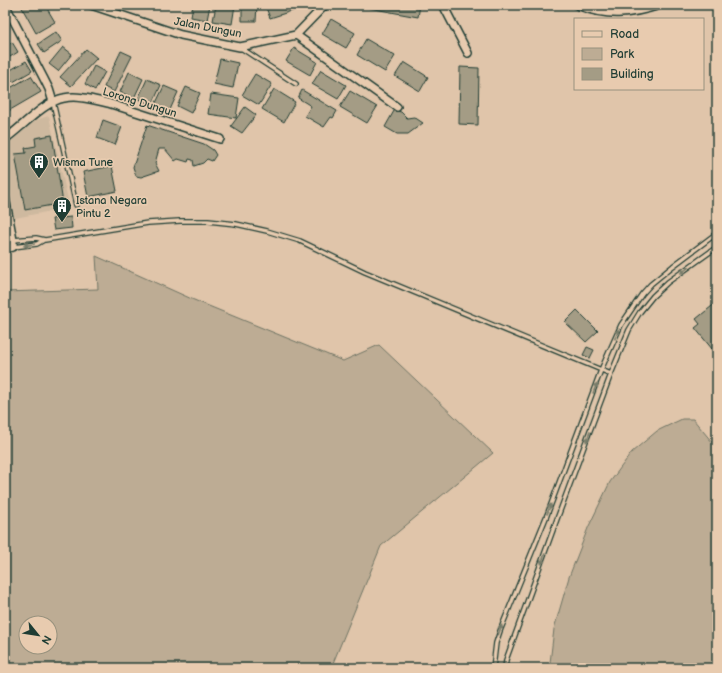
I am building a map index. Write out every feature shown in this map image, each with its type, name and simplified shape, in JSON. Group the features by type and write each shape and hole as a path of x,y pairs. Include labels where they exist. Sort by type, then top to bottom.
{"street":[{"name":"Jalan Dungun","path":"91,5 181,35 240,47 296,35"},
{"path":"324,5 296,35 397,107"},
{"path":"443,5 468,53"},
{"path":"577,5 588,9 615,14 632,13 660,5"},
{"path":"7,8 49,89 53,102"},
{"name":"Lorong Dungun","path":"5,139 53,102 64,98 75,97 91,99 220,138"},
{"path":"5,197 7,216 13,244"},
{"path":"5,241 13,244"},
{"path":"5,249 13,244"}],"lane":[{"path":"240,47 296,84"},
{"path":"53,102 76,205"},
{"path":"13,244 37,244 51,238 148,223 208,221 236,224 300,241 365,272 611,374"},
{"path":"493,668 495,648 500,631 547,515 601,370 621,325 642,294 651,284 717,233"},
{"path":"13,244 36,238 44,240"},
{"path":"505,668 506,660 557,519 629,330 640,312 653,296 668,282 717,247"}],"shaded area":[{"path":"49,116 70,209 5,220 5,126 7,128"}],"green space":[{"path":"96,256 194,300 343,361 379,345 493,453 381,546 331,668 5,668 5,292 98,289"},
{"path":"682,419 693,419 717,448 717,668 551,668 550,663 554,629 569,577 588,528 610,482 632,452 657,431"}],"building":[{"path":"45,5 55,22 36,33 21,6"},
{"path":"193,5 210,5 207,20 191,17"},
{"path":"216,5 235,5 232,24 213,21"},
{"path":"242,5 257,5 256,21 242,21"},
{"path":"265,5 294,5 295,10 270,18"},
{"path":"370,5 420,5 418,17 369,8"},
{"path":"331,19 355,33 346,48 322,34"},
{"path":"56,32 62,41 44,53 38,44"},
{"path":"366,39 395,56 385,72 357,55"},
{"path":"12,42 18,52 5,60 5,47"},
{"path":"63,47 72,54 58,71 49,64"},
{"path":"294,48 317,62 310,75 286,61"},
{"path":"86,49 97,58 71,86 60,77"},
{"path":"121,51 132,56 114,92 104,87"},
{"path":"220,59 238,63 233,88 214,84"},
{"path":"26,61 32,71 13,82 7,72"},
{"path":"404,62 428,77 420,91 395,76"},
{"path":"94,66 105,72 95,90 85,84"},
{"path":"460,67 479,68 478,125 459,124"},
{"path":"321,70 346,85 338,99 312,84"},
{"path":"129,72 143,79 134,98 120,92"},
{"path":"255,74 272,84 259,105 242,95"},
{"path":"31,76 41,92 5,113 5,91"},
{"path":"147,79 161,85 152,105 138,99"},
{"path":"164,86 178,92 169,112 155,105"},
{"path":"186,87 200,93 191,113 177,106"},
{"path":"274,89 295,102 284,122 262,109"},
{"path":"302,90 337,111 333,118 331,117 324,127 305,116 311,106 298,98"},
{"path":"350,91 377,107 367,123 340,107"},
{"path":"211,94 239,98 236,118 208,114"},
{"path":"245,107 256,115 242,133 231,126"},
{"path":"394,111 401,112 407,118 414,117 423,123 408,134 397,134 385,127"},
{"path":"103,120 122,127 115,145 97,138"},
{"path":"147,125 204,144 213,150 216,155 212,161 207,159 203,163 194,166 193,160 189,159 188,162 178,159 175,161 165,149 159,149 155,163 159,171 141,177 136,176 133,167"},
{"name":"Wisma Tune","path":"52,135 63,203 25,210 15,154 26,153 25,148 36,146 35,138"},
{"path":"112,166 117,191 88,197 83,172"},
{"name":"Istana Negara Pintu 2","path":"71,217 72,228 54,230 52,219"},
{"path":"717,302 717,355 695,328 700,324 696,319"},
{"path":"577,310 598,331 586,342 565,322"},
{"path":"587,347 594,350 590,358 583,355"}],"place":[{"name":"Wisma Tune","path":"39,179"},
{"name":"Istana Negara Pintu 2","path":"62,223"}]}
